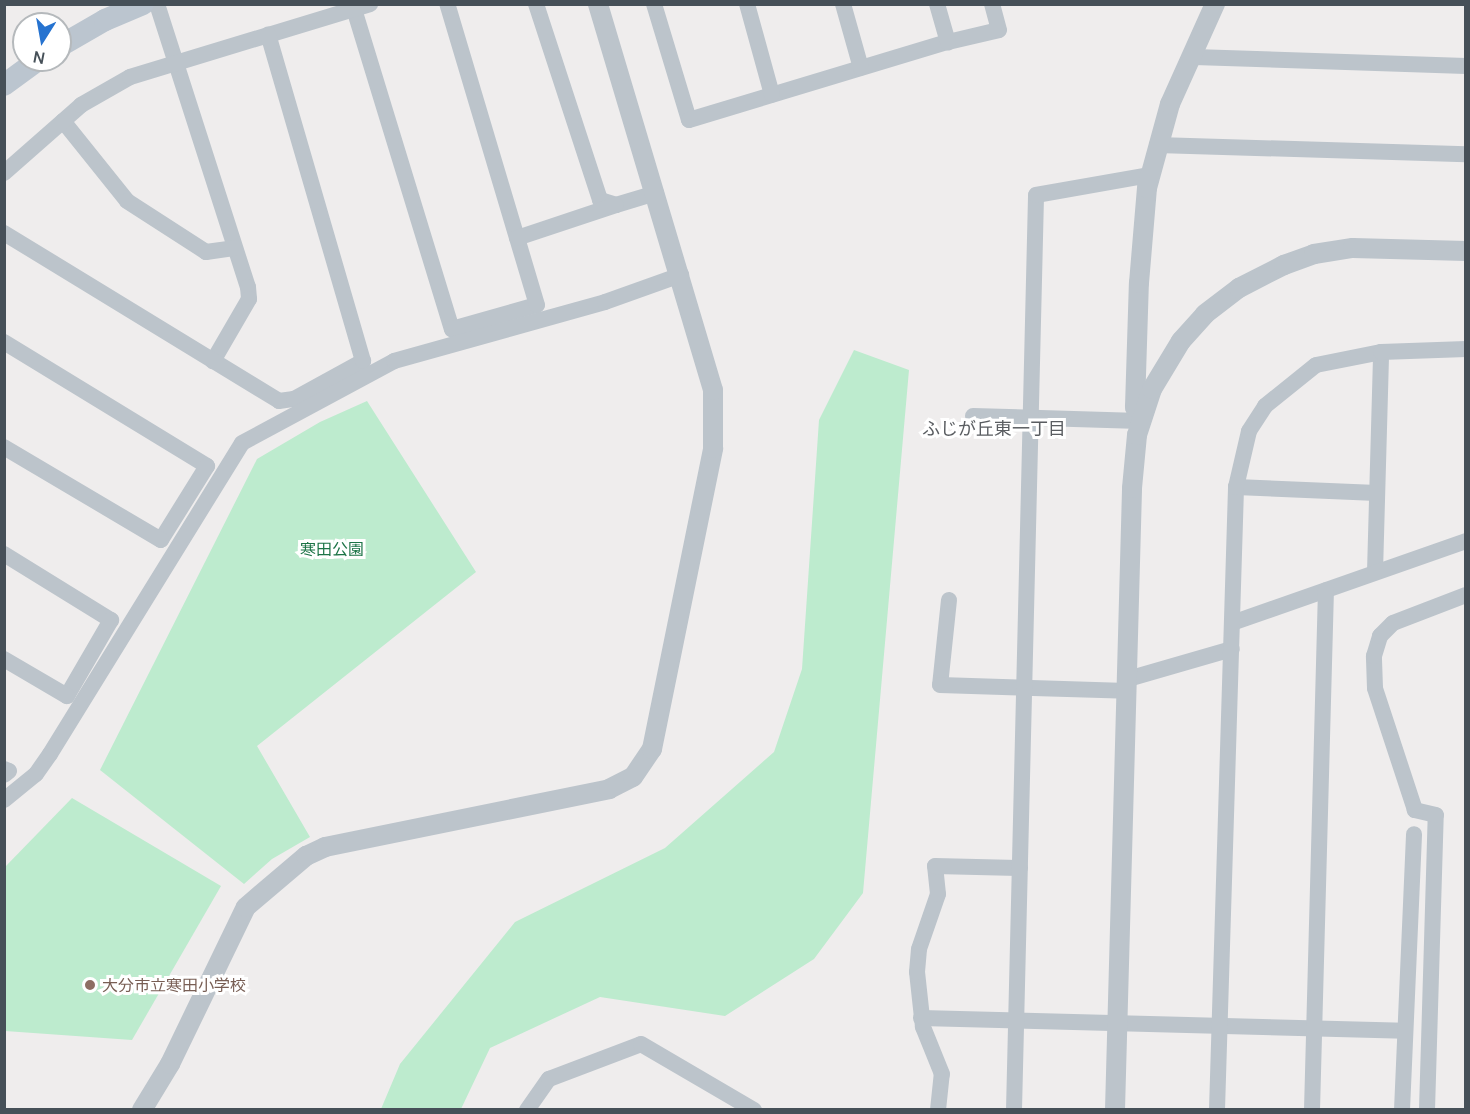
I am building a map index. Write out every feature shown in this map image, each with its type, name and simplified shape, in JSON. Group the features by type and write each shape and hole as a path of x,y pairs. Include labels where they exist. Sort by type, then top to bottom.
{"main road":[{"path":"72,39 105,20 142,4"},
{"path":"4,85 22,72"}],"street":[{"path":"158,4 249,299 213,361"},
{"path":"4,173 81,105 130,77 362,7 452,329 537,305 447,4"},
{"path":"536,4 600,200 616,206"},
{"path":"142,1110 170,1064 246,907 306,856 325,847 609,789 642,767 655,737 715,425 713,390 681,275 598,4"},
{"path":"654,4 689,120 948,42 999,30 992,4"},
{"path":"747,4 772,95"},
{"path":"843,4 861,68"},
{"path":"936,4 948,42"},
{"path":"1140,421 1135,407 1139,283 1150,175 1170,104 1194,57 1215,4"},
{"path":"4,233 279,401 294,399 363,361 268,35"},
{"path":"1194,57 1466,66"},
{"path":"63,121 127,201 206,252 234,248"},
{"path":"1157,145 1466,154"},
{"path":"1014,1110 1036,195 1150,175"},
{"path":"517,238 656,193"},
{"path":"1115,1110 1133,468 1140,421 1161,371 1192,327 1226,297 1268,272 1314,254 1353,248 1466,251"},
{"path":"4,800 36,774 50,754 242,443 394,361 605,302 681,275"},
{"path":"4,342 207,466 161,540 4,447"},
{"path":"1217,1110 1236,487 1249,432 1265,405 1316,365 1381,352 1466,349"},
{"path":"1375,572 1381,352"},
{"path":"973,416 1140,421"},
{"path":"1236,487 1377,493"},
{"path":"1232,623 1466,541"},
{"path":"4,554 111,620 66,696 4,659"},
{"path":"1312,1110 1326,590"},
{"path":"1427,1110 1436,815 1414,810 1375,688 1374,656 1380,636 1392,623 1466,595"},
{"path":"949,600 940,685 1024,687 1127,685 1232,649"},
{"path":"4,769 9,771 4,775"},
{"path":"1402,1110 1414,834"},
{"path":"938,1110 942,1074 921,1018 918,960 938,894 935,866 1020,868"},
{"path":"921,1018 1404,1031"},
{"path":"527,1110 549,1079 641,1044 754,1110"}],"green space":[{"path":"854,350 909,370 863,893 814,959 725,1016 600,997 490,1048 461,1109 381,1109 400,1064 515,922 665,848 774,752 802,669 819,420"},
{"name":"寒田公園","path":"367,401 476,572 257,746 310,837 272,859 244,884 100,770 257,459 320,422"},
{"name":"大分市立寒田小学校","path":"72,798 221,886 132,1040 5,1031 5,867"}],"place":[{"name":"大分市立寒田小学校","path":"90,985"}],"district":[{"name":"ふじが丘東一丁目","path":"994,428"}]}
